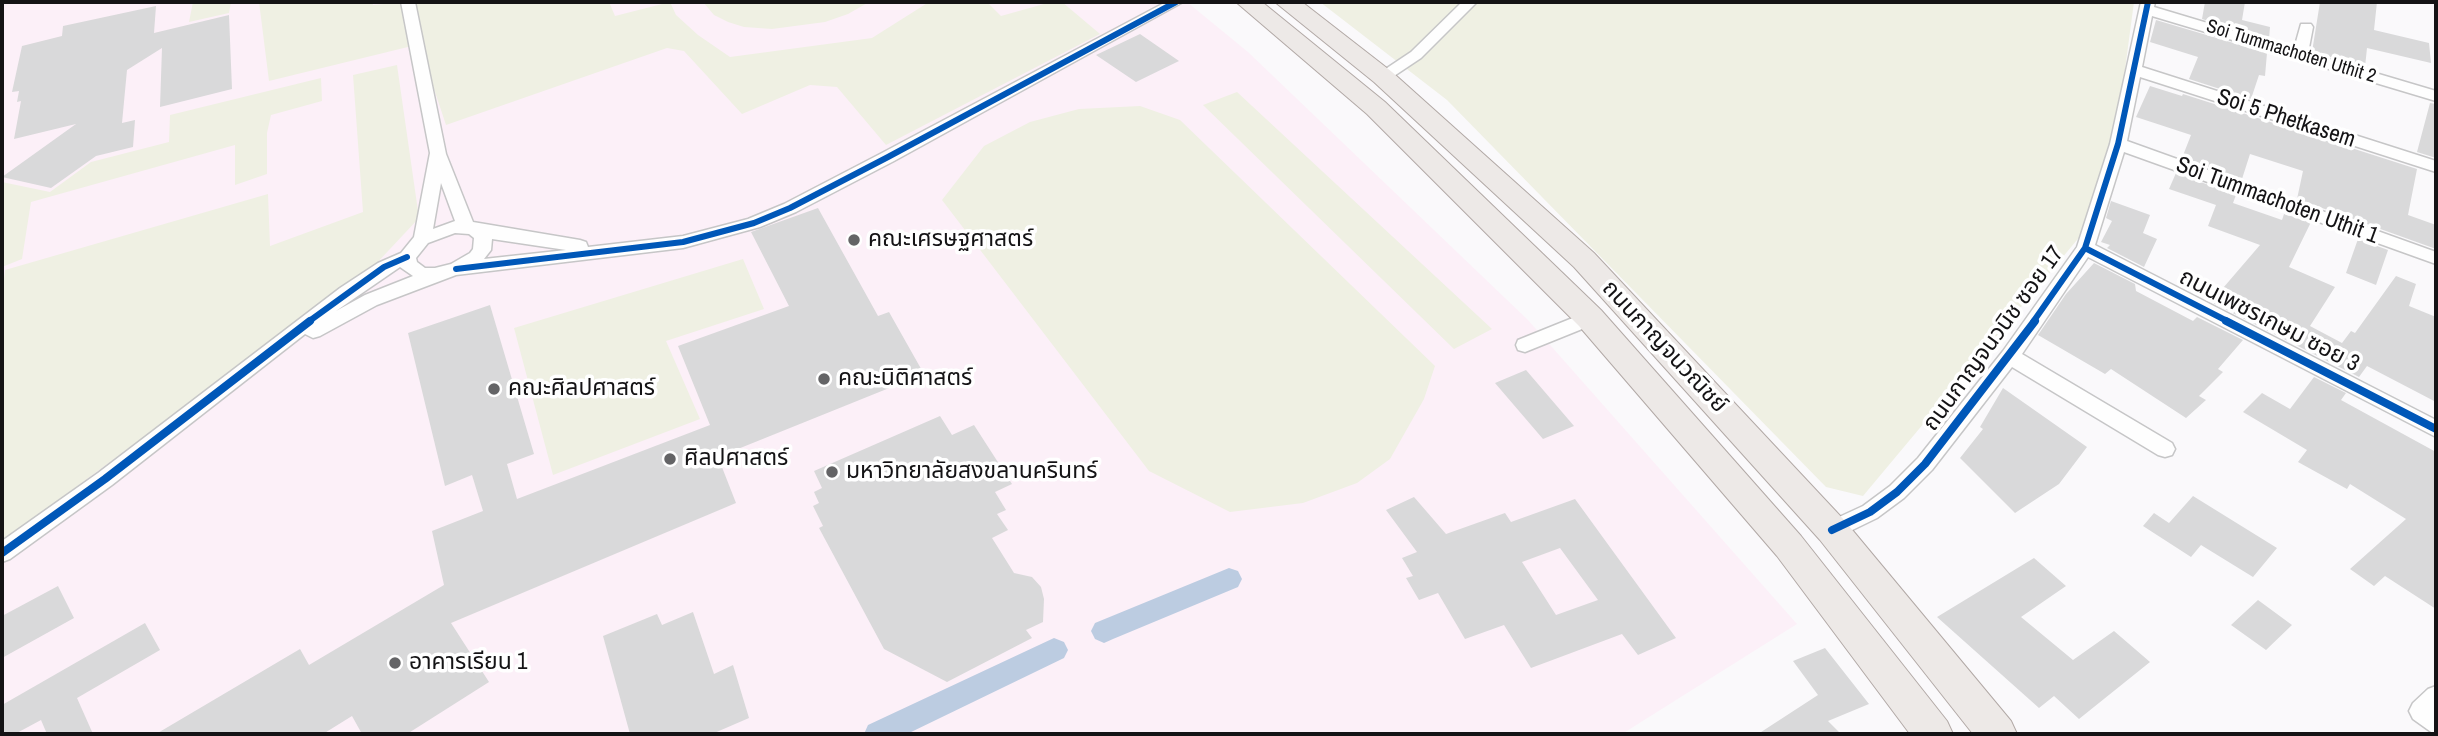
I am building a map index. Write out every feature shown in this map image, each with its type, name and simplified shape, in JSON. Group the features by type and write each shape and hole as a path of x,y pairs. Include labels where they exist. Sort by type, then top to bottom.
{"main road":[{"name":"ถนนกาญจนวณิชย์","path":"1248,2 1376,108 1590,318 1789,546 1933,734"},
{"name":"ถนนกาญจนวณิชย์","path":"1287,2 1383,77 1584,260 1832,530 1997,734"}],"street":[{"path":"408,2 438,153 472,229 484,236 482,250 476,257 456,269"},
{"path":"262,358 345,313 435,274 602,250 683,242 730,231 772,216 1176,2"},
{"path":"1383,77 1416,55 1470,2"},
{"name":"Soi Tummachoten Uthit 2","path":"2147,5 2436,96"},
{"name":"ถนนกาญจนวนิช ซอย 17","path":"1832,530 1870,512 1924,464 2010,356 2085,248 2118,144 2147,5"},
{"path":"2300,55 2306,27"},
{"name":"Soi 5 Phetkasem","path":"2135,71 2436,167"},
{"name":"Soi Tummachoten Uthit 1","path":"2118,144 2436,258"},
{"path":"422,239 438,153"},
{"path":"2,553 355,286 384,267 407,257 422,239 442,230 472,229 602,250"},
{"name":"ถนนเพชรเกษม ซอย 3","path":"2085,248 2436,429"},
{"path":"407,257 408,265 414,270 422,274 435,274"},
{"path":"1525,345 1590,318"},
{"path":"2010,356 2165,449"},
{"path":"2436,697 2421,712 2436,724"}],"shaded area":[{"name":"มหาวิทยาลัยสงขลานครินทร์","path":"2,2 1187,2 1248,52 1528,320 1797,624 1622,734 2,734"},
{"path":"193,2 231,2 229,13 189,22"},
{"path":"259,2 372,2 373,5 404,2 412,46 269,81"},
{"path":"415,2 609,2 615,16 670,2 676,15 698,35 730,57 872,38 929,2 987,2 1001,16 1051,2 1062,2 1100,34 886,145 837,87 810,85 742,114 684,51 667,48 446,125 425,62"},
{"path":"703,2 869,2 848,14 825,22 772,29 744,27 728,22 714,15"},
{"path":"1320,2 2134,2 2119,114 2082,234 1863,496 1826,487 1447,100"},
{"path":"397,65 419,218 374,266 2,542 2,295 5,270 268,194 270,246 363,212 353,75"},
{"path":"321,78 322,101 271,115 267,133 267,174 235,185 235,145 31,202 22,259 2,267 2,182 50,192 91,162 169,142 170,115"},
{"path":"1237,92 1492,329 1454,349 1203,105"},
{"path":"1140,106 1180,120 1435,366 1424,399 1390,459 1357,483 1303,503 1230,512 1149,471 942,200 984,146 1030,122 1079,109"},
{"path":"743,259 764,309 666,341 700,419 553,475 514,328"}],"building":[{"path":"2205,2 2245,2 2242,20 2270,27 2269,39 2202,19"},
{"path":"2320,2 2377,2 2374,30 2429,43 2431,63 2367,48 2365,67 2312,52"},
{"path":"156,6 154,33 229,15 232,89 160,107 162,48 127,70 122,123 135,120 133,147 96,156 51,188 2,177 76,124 14,139 21,101 17,102 19,91 12,92 22,46 62,36 63,26"},
{"path":"2156,20 2267,53 2265,76 2259,75 2251,99 2189,79 2198,57 2150,42"},
{"path":"1140,34 1179,61 1136,82 1096,55"},
{"path":"2150,86 2182,96 2183,94 2417,169 2408,215 2436,225 2436,249 2297,199 2303,171 2250,154 2242,179 2182,158 2191,135 2136,117"},
{"path":"2430,103 2436,104 2436,158 2417,152"},
{"path":"2176,173 2236,195 2233,203 2282,220 2284,214 2311,222 2289,267 2335,287 2310,326 2342,343 2351,331 2355,333 2396,276 2416,284 2409,306 2436,317 2436,402 2367,366 2359,377 2211,302 2260,245 2208,226 2216,205 2169,189"},
{"path":"2111,201 2150,215 2143,233 2157,239 2144,267 2107,248 2110,245 2101,242 2112,221 2106,218"},
{"path":"818,208 878,316 889,312 924,374 718,457 736,503 451,623 489,682 407,734 362,734 352,716 323,734 156,734 300,649 309,665 444,585 432,531 483,511 472,475 445,486 408,333 490,305 534,454 507,464 517,499 710,425 678,346 789,306 751,232"},
{"path":"2358,239 2388,250 2376,285 2346,273"},
{"path":"2094,263 2135,284 2136,291 2193,321 2197,317 2243,340 2218,369 2223,372 2199,396 2206,400 2186,418 2111,369 2105,374 2038,335 2066,294"},
{"path":"1526,370 1574,426 1543,439 1495,383"},
{"path":"2314,377 2346,393 2341,400 2436,452 2436,609 2385,576 2374,586 2350,569 2406,519 2350,484 2347,489 2298,462 2307,450 2243,412 2262,393 2290,409"},
{"path":"2003,388 2087,447 2059,484 2015,513 1960,458 1983,429 1980,427"},
{"path":"940,416 952,435 974,425 1012,484 995,492 1006,510 997,514 1008,530 992,538 1014,573 1032,577 1041,587 1044,599 1043,622 1026,630 1032,638 947,682 884,649 819,528 823,526 813,506 819,503 814,492 822,488 814,471"},
{"path":"2193,496 2277,548 2253,577 2201,545 2191,557 2143,526 2154,513 2169,523"},
{"path":"1414,497 1446,534 1505,513 1511,522 1575,499 1676,638 1638,655 1622,634 1531,668 1504,625 1465,639 1438,593 1419,600 1406,578 1413,576 1402,558 1417,552 1386,510","holes":["1560,548 1598,600 1556,615 1522,562"]},
{"path":"2034,558 2066,586 2021,617 2073,660 2114,631 2150,662 2079,719 2054,696 2039,708 1937,617"},
{"path":"58,586 74,618 2,658 2,616"},
{"path":"2258,600 2292,625 2266,650 2231,625"},
{"path":"693,612 714,674 733,665 749,718 712,734 630,734 603,636 657,614 662,625"},
{"path":"145,623 160,650 77,698 93,734 47,734 41,720 15,734 2,734 2,705"},
{"path":"1825,648 1869,704 1828,721 1841,734 1758,734 1818,695 1793,661"}],"waterway":[{"path":"1104,631 1229,579"},
{"path":"878,734 1054,650"}],"cycle path":[{"path":"456,269 683,242 754,223 790,208 888,157 1176,2"},
{"path":"1832,530 1870,512 1897,492 1925,464 2010,356 2085,248 2118,144 2148,2"},
{"path":"2085,248 2436,429"},
{"path":"2,553 105,479 346,293 384,267 407,257"}],"place":[{"name":"คณะเศรษฐศาสตร์","path":"854,240"},
{"name":"คณะนิติศาสตร์","path":"824,379"},
{"name":"คณะศิลปศาสตร์","path":"494,389"},
{"name":"ศิลปศาสตร์","path":"670,459"},
{"name":"มหาวิทยาลัยสงขลานครินทร์","path":"832,472"},
{"name":"อาคารเรียน 1","path":"395,663"}]}
